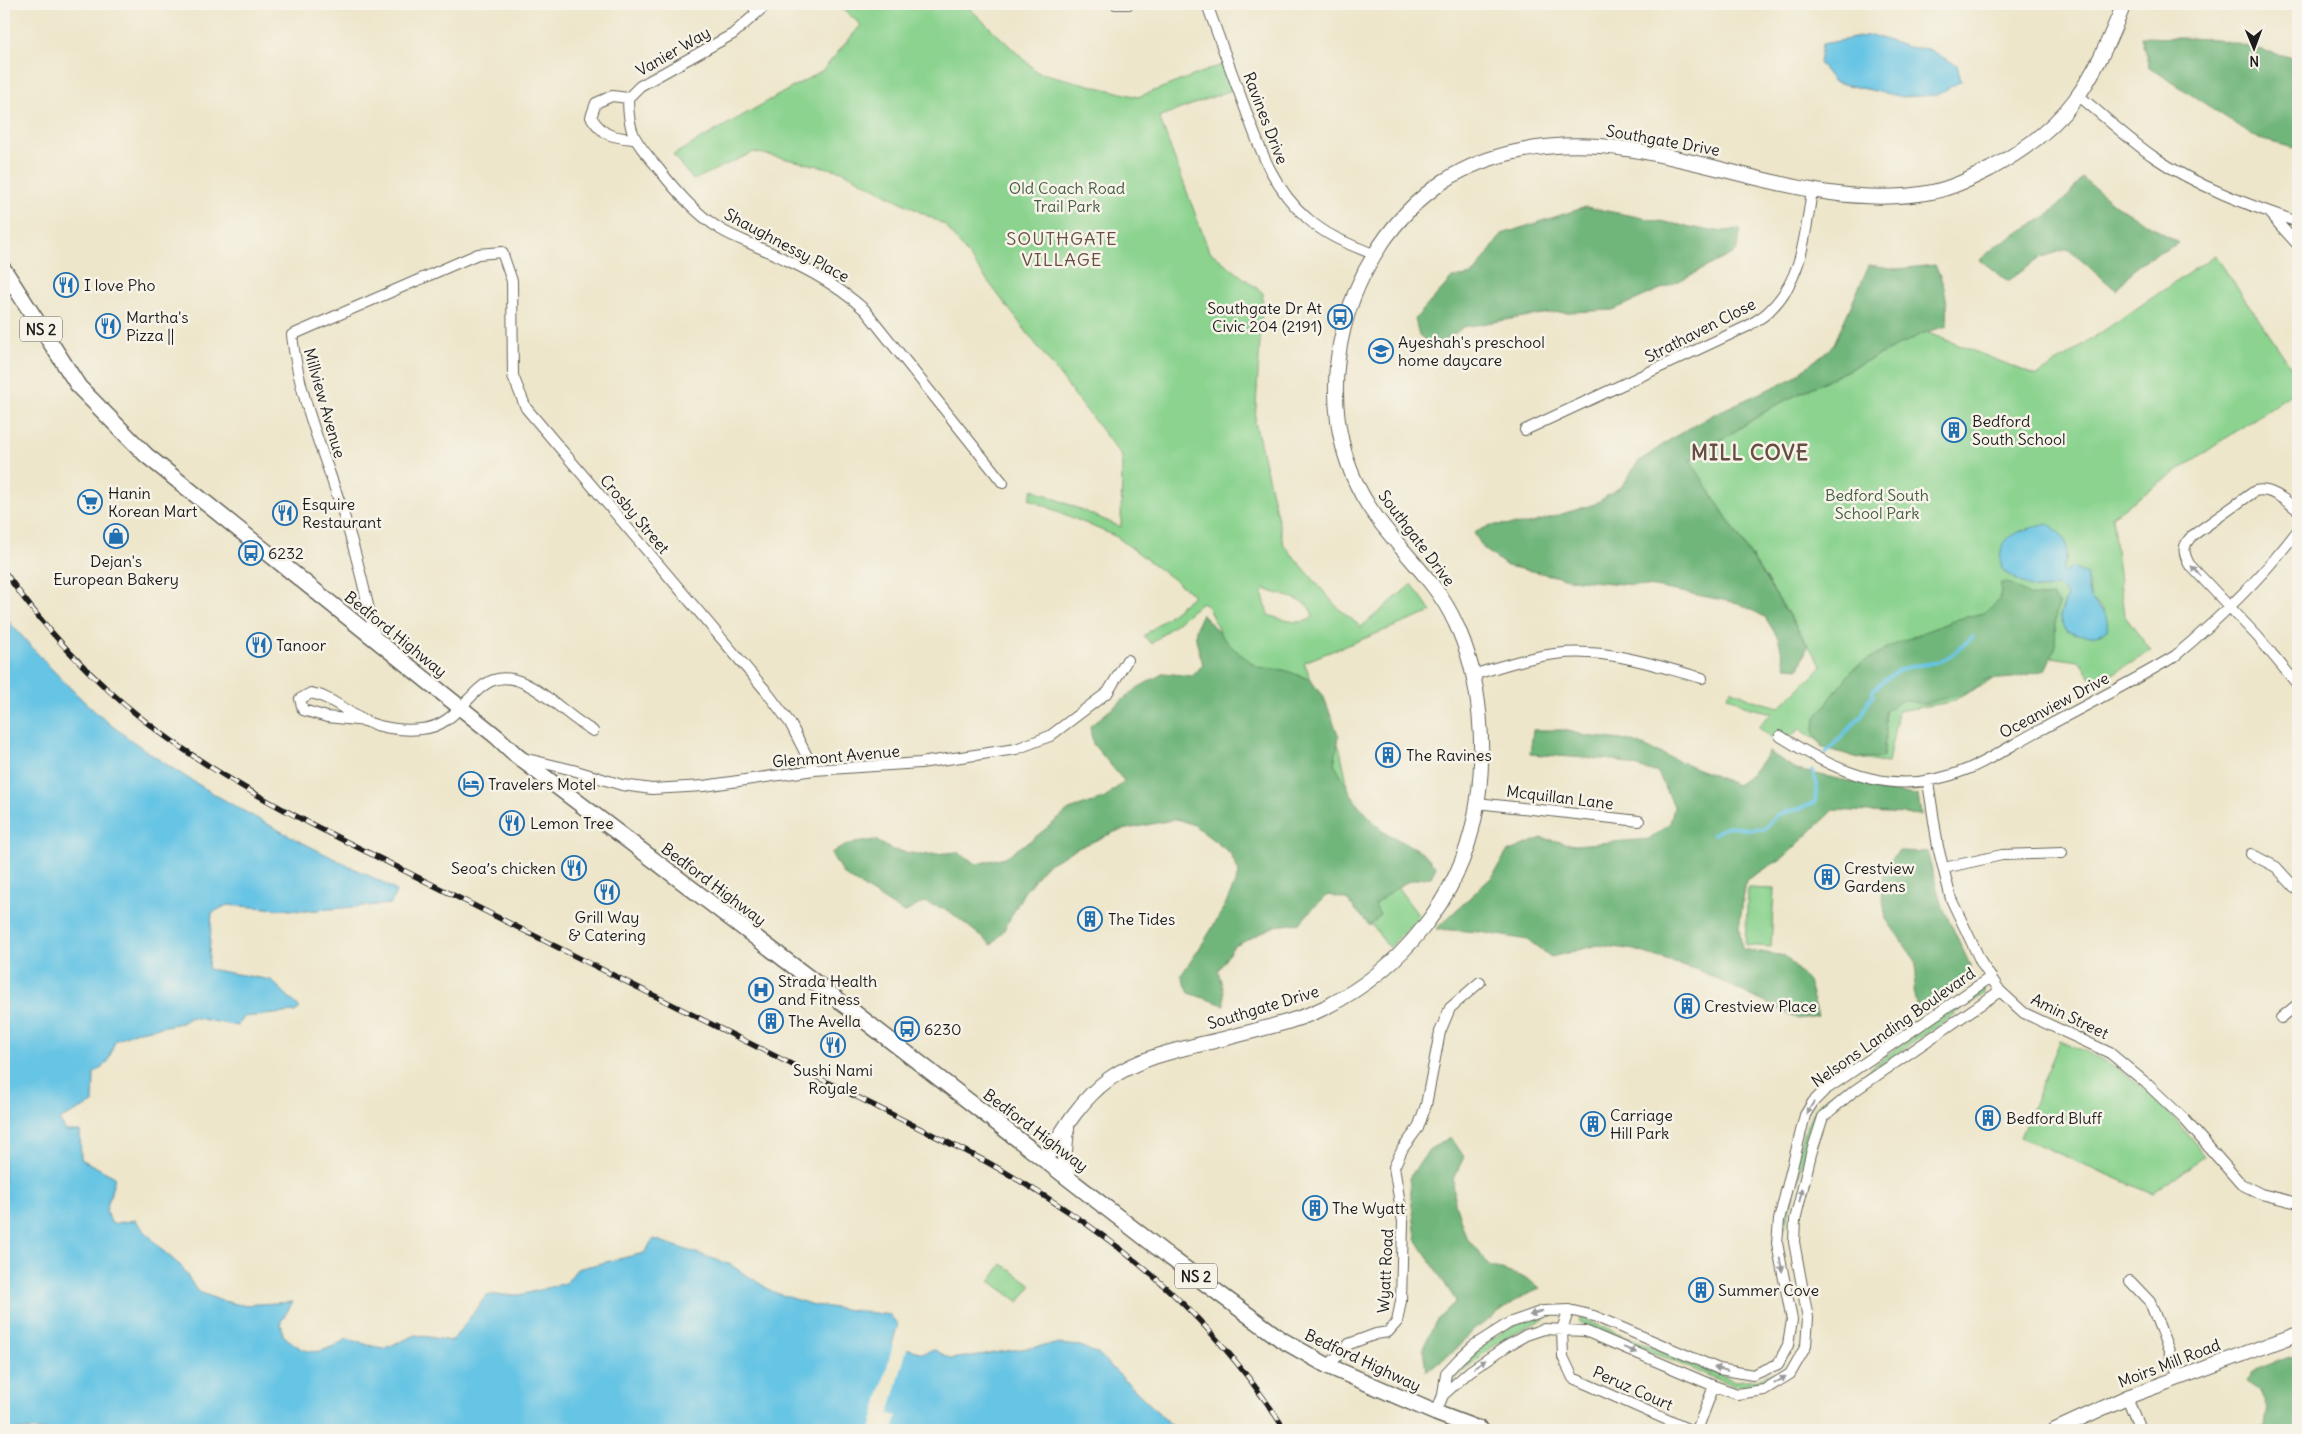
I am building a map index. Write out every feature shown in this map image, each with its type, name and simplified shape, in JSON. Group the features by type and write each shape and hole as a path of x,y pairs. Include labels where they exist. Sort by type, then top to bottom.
{"main road":[{"name":"Bedford Highway","path":"4,270 79,388 150,458 496,737 517,756 842,1003 1172,1258 1282,1340 1328,1366 1436,1413 1481,1430"}],"street":[{"name":"Vanier Way","path":"634,139 628,120 628,98 640,86 733,34 754,8 766,4"},
{"path":"1115,4 1129,4"},
{"name":"Ravines Drive","path":"1206,4 1262,155 1275,181 1306,218 1326,233 1373,254"},
{"name":"Southgate Drive","path":"1045,1160 1068,1121 1087,1098 1109,1079 1137,1064 1184,1048 1288,1021 1325,1007 1359,987 1405,949 1432,919 1453,880 1467,846 1477,803 1480,770 1480,723 1473,675 1456,622 1436,591 1369,507 1350,472 1343,449 1338,417 1337,378 1343,328 1355,292 1373,254 1406,212 1445,180 1492,157 1548,145 1609,146 1722,168 1812,191 1877,197 1933,192 1969,180 2038,139 2061,118 2080,96 2107,45 2124,4"},
{"path":"628,98 612,96 596,103 592,117 599,129 612,137 634,139"},
{"path":"2080,96 2155,158 2209,188 2298,222"},
{"name":"Shaughnessy Place","path":"634,139 676,191 695,211 720,230 815,273 846,292 865,310 1003,483"},
{"name":"Strathaven Close","path":"1524,430 1748,326 1770,311 1790,286 1800,263 1812,191"},
{"path":"2269,212 2298,245"},
{"name":"Millview Avenue","path":"376,640 349,532 318,443 295,364 292,335 478,254 502,252"},
{"name":"Crosby Street","path":"502,252 512,282 513,376 526,408 766,691 790,723 814,770"},
{"path":"2298,510 2270,491 2262,489 2255,491 2211,521 2184,545 2184,554 2189,564 2230,606 2298,685"},
{"name":"Oceanview Drive","path":"1780,736 1812,757 1839,770 1863,777 1894,782 1928,782 1969,768 2156,668 2182,650 2261,575 2298,530"},
{"path":"1473,675 1516,661 1588,652 1644,663 1702,678"},
{"name":"Glenmont Avenue","path":"517,756 622,785 652,789 704,786 814,770 920,763 1016,749 1050,736 1108,692 1127,660"},
{"path":"366,721 325,696 311,693 300,699 303,710 327,717 366,721 392,728 422,730 444,724 488,682 499,678 510,678 538,690 572,718 593,731"},
{"name":"Amin Street","path":"1928,782 1938,847 1951,899 2000,991 2024,1013 2110,1053 2172,1107 2241,1184 2261,1194 2298,1203"},
{"name":"Mcquillan Lane","path":"1477,803 1640,821"},
{"path":"1944,868 2002,855 2062,854"},
{"path":"2251,854 2276,866 2298,890"},
{"name":"Nelsons Landing Boulevard","path":"1436,1413 1443,1395 1446,1373 1473,1346 1509,1323 1543,1311 1569,1310 1594,1316 1720,1369 1753,1375 1778,1364 1788,1345 1792,1320 1777,1243 1779,1220 1805,1115 1813,1102 1825,1090 1991,977"},
{"name":"Wyatt Road","path":"1328,1366 1349,1344 1376,1334 1388,1332 1397,1322 1401,1301 1402,1222 1394,1167 1403,1148 1418,1128 1426,1105 1440,1032 1450,1008 1480,982"},
{"name":"Nelsons Landing Boulevard","path":"1443,1395 1470,1371 1526,1335 1544,1329 1585,1331 1737,1394 1764,1390 1790,1374 1806,1346 1808,1318 1794,1242 1795,1220 1811,1154 1823,1117 1854,1091 2000,991"},
{"path":"2281,1018 2298,1004"},
{"path":"1068,1121 1064,1162 1069,1177"},
{"path":"2130,1281 2150,1302 2179,1377"},
{"name":"Peruz Court","path":"1569,1310 1562,1329 1563,1357 1573,1378 1690,1430"},
{"name":"Moirs Mill Road","path":"2056,1430 2127,1397 2298,1334"},
{"path":"1697,1430 1714,1386"},
{"path":"2127,1397 2140,1430"}],"green space":[{"name":"Old Coach Road Trail Park","path":"837,4 965,4 1037,72 1138,97 1224,64 1234,89 1159,117 1209,251 1263,293 1255,422 1284,545 1336,606 1361,627 1412,584 1432,612 1304,662 1340,749 1358,834 1419,916 1389,948 1342,884 1207,606 1202,602 1151,644 1144,636 1194,595 1117,537 1029,499 1033,489 1121,527 1122,457 945,225 842,171 754,152 693,180 673,155 823,70 861,25","holes":["1264,588 1300,601 1311,610 1313,617 1297,622 1268,615 1263,595"]},
{"path":"2141,37 2217,39 2298,59 2298,149 2259,139 2149,67"},
{"path":"2082,178 2117,206 2179,243 2140,263 2116,290 2068,249 2042,257 2008,281 1980,260 1997,245 2047,216 2070,194"},
{"path":"1586,207 1711,231 1741,230 1736,252 1679,281 1613,310 1548,313 1463,327 1435,349 1419,335 1415,319 1452,278 1473,275 1502,234"},
{"name":"Bedford South School Park","path":"2215,255 2298,377 2298,389 2112,516 2124,615 2151,651 2096,684 2079,661 2038,655 1951,702 1898,711 1888,763 1876,762 1842,752 1820,742 1800,729 1778,745 1758,726 1772,713 1750,708 1727,696 1731,689 1753,700 1779,707 1822,667 1690,460 1774,406 1926,332 2037,376","holes":["2065,541 2067,557 2062,570 2089,584 2090,597 2104,611 2060,616 2067,596 2057,586 2041,589 2034,588 2022,583 2002,570"]},
{"path":"1869,265 1897,269 1935,265 1946,294 1947,326 1926,332 1774,406 1690,460 1808,646 1799,668 1786,667 1778,638 1765,617 1738,603 1655,587 1569,579 1507,566 1484,549 1474,533 1491,525 1529,524 1595,504 1623,485 1638,462 1674,437 1714,414 1793,378 1833,346"},
{"path":"2001,583 2013,585 2033,596 2053,596 2059,604 2056,613 2055,649 2045,670 2013,678 1986,680 1968,693 1923,704 1902,700 1885,712 1886,731 1883,758 1859,758 1822,747 1813,732 1816,717 1853,669 1885,649 1924,632 1958,619 1984,613 2000,600"},
{"path":"1202,614 1232,647 1257,667 1284,670 1309,679 1323,695 1339,737 1334,764 1356,802 1382,831 1424,853 1436,867 1431,877 1413,880 1400,885 1375,905 1380,915 1370,926 1346,899 1328,895 1300,923 1275,926 1233,947 1218,971 1224,992 1224,1005 1189,993 1181,975 1206,939 1228,898 1239,872 1230,853 1194,825 1177,819 1117,831 1076,849 1045,866 1023,894 1004,930 992,945 949,911 924,902 904,913 843,874 831,853 849,844 875,840 893,850 923,855 957,852 977,864 1005,857 1033,839 1069,810 1105,798 1124,781 1093,744 1090,726 1139,687 1164,673 1191,676 1203,665 1196,639 1196,627"},
{"path":"1533,730 1564,730 1586,736 1631,741 1737,785 1751,775 1769,752 1797,770 1918,796 1921,815 1834,810 1783,858 1746,880 1739,927 1742,949 1785,956 1808,981 1818,1016 1798,1019 1701,971 1635,950 1598,945 1551,957 1528,940 1480,932 1436,929 1493,876 1507,852 1542,838 1575,845 1650,839 1670,823 1674,806 1658,773 1614,760 1530,754"},
{"path":"1899,851 1927,852 1941,903 1970,965 1969,981 1918,1015 1913,990 1917,971 1915,960 1886,919 1881,886 1887,863"},
{"path":"1748,888 1774,889 1771,947 1745,945"},
{"path":"1981,989 1984,989 1984,994 1863,1077 1861,1076 1892,1051"},
{"path":"2060,1041 2109,1063 2135,1082 2173,1118 2205,1156 2153,1194 2020,1137"},
{"path":"1837,1091 1839,1093 1823,1107 1812,1129 1784,1229 1782,1227 1796,1165 1810,1118 1825,1098"},
{"path":"1451,1137 1464,1157 1453,1179 1455,1203 1466,1237 1490,1266 1528,1279 1540,1289 1521,1297 1471,1332 1452,1353 1426,1371 1423,1348 1436,1321 1456,1301 1416,1239 1409,1178 1430,1149"},
{"path":"1002,1264 1032,1285 1019,1302 990,1281"},
{"path":"1543,1315 1545,1319 1505,1338 1450,1383 1459,1367 1491,1340 1520,1322"},
{"path":"1581,1318 1735,1381 1758,1379 1774,1372 1777,1373 1777,1376 1759,1384 1734,1386 1583,1324 1579,1321"},
{"path":"2292,1357 2298,1359 2298,1430 2236,1430 2266,1426 2268,1411 2260,1391 2246,1382 2252,1372"}],"water":[{"path":"1871,35 1908,47 1928,49 1957,65 1961,81 1936,95 1902,97 1834,82 1819,63 1822,44"},
{"path":"2048,524 2060,533 2066,544 2066,556 2062,570 2065,573 2071,567 2086,574 2090,596 2107,619 2107,630 2098,635 2077,634 2066,631 2060,616 2067,596 2057,586 2041,589 2034,588 2022,583 2002,570 2002,548 2006,541 2019,532"},
{"path":"4,616 78,696 128,738 220,798 396,891 391,904 305,911 227,905 212,913 208,969 271,980 300,1008 295,1012 243,1017 237,1026 191,1017 181,1023 134,1032 115,1041 108,1062 94,1073 93,1103 59,1120 66,1131 80,1131 81,1159 115,1177 106,1211 112,1224 135,1220 162,1250 182,1267 197,1291 219,1300 241,1305 293,1302 281,1321 283,1335 307,1351 320,1351 347,1339 383,1349 416,1335 452,1341 487,1295 520,1295 566,1283 577,1269 644,1253 654,1239 729,1264 773,1292 813,1305 890,1315 898,1325 892,1344 923,1353 935,1350 951,1359 1056,1344 1080,1346 1098,1354 1176,1430 4,1430"}],"pier":[{"path":"899,1322 901,1325 895,1342 908,1345 889,1414 897,1416 893,1430 870,1430"}],"waterway":[{"path":"1826,753 1862,715 1869,699 1873,696 1873,690 1881,683 1906,668 1944,659 1952,655 1973,637"},
{"path":"1714,834 1728,826 1765,829 1776,815 1802,808 1815,802 1817,784 1812,770"}],"railway":[{"path":"4,571 70,653 106,688 183,749 225,776 317,827 987,1162 1075,1216 1154,1276 1190,1310 1255,1387 1285,1430"}],"place":[{"name":"I love Pho","path":"66,285"},
{"name":"Southgate Dr At Civic 204 (2191)","path":"1340,317"},
{"name":"Martha's Pizza ||","path":"108,326"},
{"name":"Ayeshah's preschool home daycare","path":"1381,351"},
{"name":"Bedford South School","path":"1954,430"},
{"name":"Hanin Korean Mart","path":"90,502"},
{"name":"Esquire Restaurant","path":"285,513"},
{"name":"Dejan's European Bakery","path":"116,536"},
{"name":"6232","path":"251,553"},
{"name":"Tanoor","path":"259,645"},
{"name":"The Ravines","path":"1388,755"},
{"name":"Travelers Motel","path":"471,784"},
{"name":"Lemon Tree","path":"512,823"},
{"name":"Seoa’s chicken","path":"574,868"},
{"name":"Crestview Gardens","path":"1827,877"},
{"name":"Grill Way & Catering","path":"607,892"},
{"name":"The Tides","path":"1090,919"},
{"name":"Strada Health and Fitness","path":"761,990"},
{"name":"Crestview Place","path":"1687,1006"},
{"name":"The Avella","path":"771,1021"},
{"name":"6230","path":"907,1029"},
{"name":"Sushi Nami Royale","path":"833,1045"},
{"name":"Bedford Bluff","path":"1988,1118"},
{"name":"Carriage Hill Park","path":"1593,1124"},
{"name":"The Wyatt","path":"1315,1208"},
{"name":"Summer Cove","path":"1701,1290"}],"district":[{"name":"SOUTHGATE VILLAGE","path":"1062,248"},
{"name":"MILL COVE","path":"1750,452"}]}
